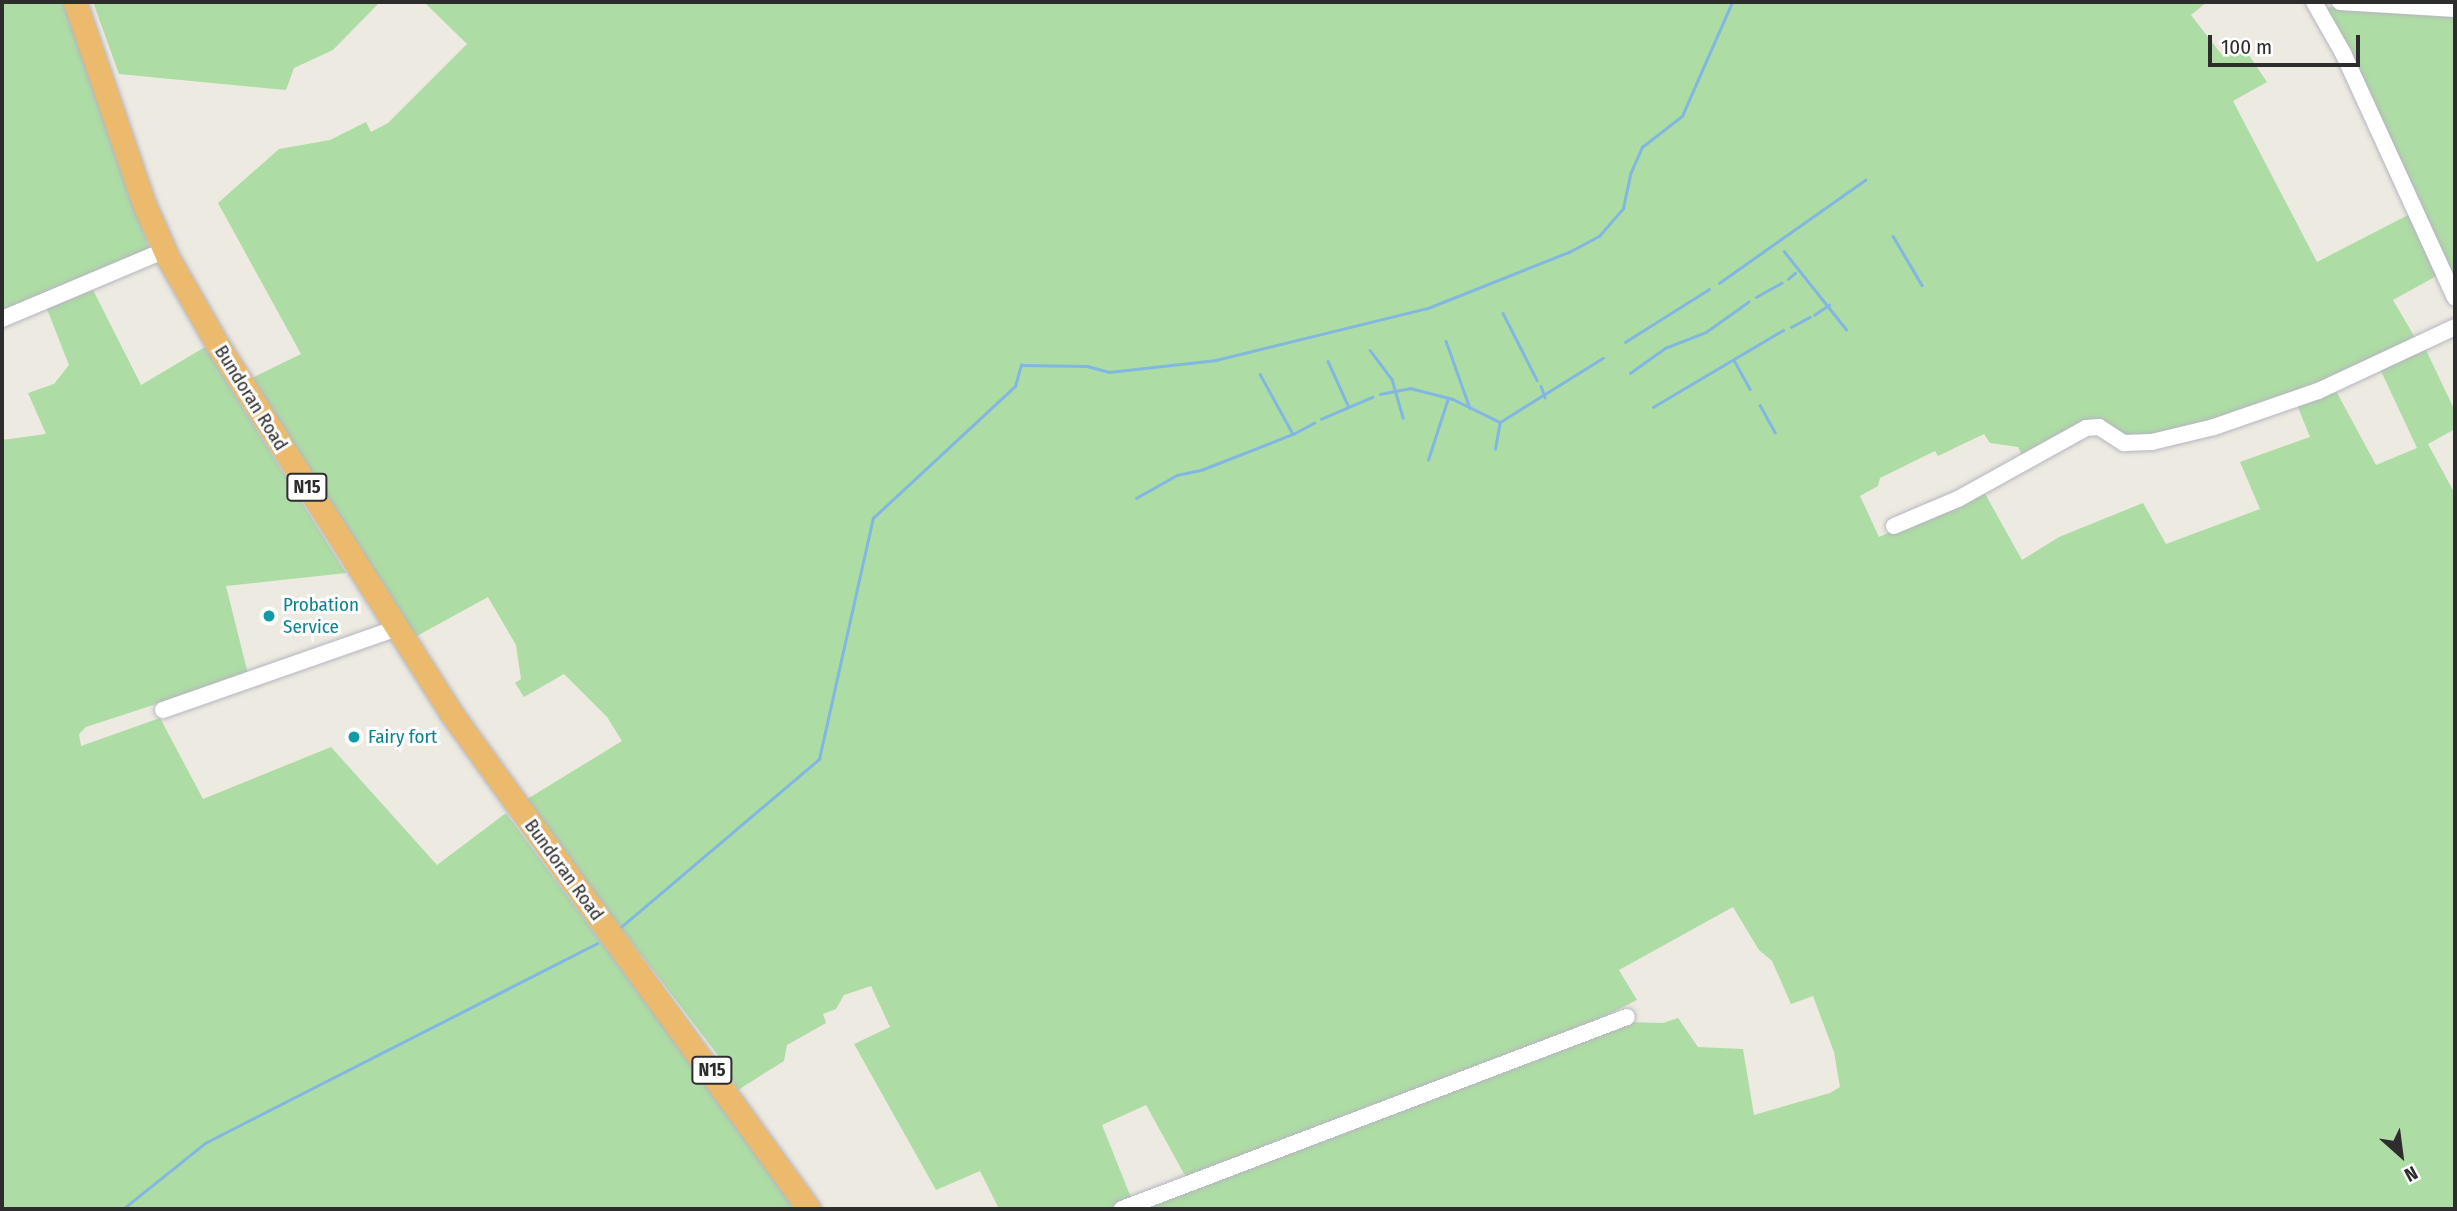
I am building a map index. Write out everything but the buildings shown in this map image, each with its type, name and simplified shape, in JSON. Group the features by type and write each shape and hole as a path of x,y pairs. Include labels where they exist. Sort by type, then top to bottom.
{"highway":[{"name":"Bundoran Road","path":"75,2 125,155 165,250 219,347 469,738 809,1209"}],"street":[{"path":"2314,2 2343,53 2455,298"},
{"path":"2340,2 2455,9"},
{"path":"2,319 165,250"},
{"path":"1894,526 1958,499 2086,428 2099,428 2124,443 2152,442 2214,427 2319,391 2455,327"},
{"path":"163,710 397,628"},
{"path":"1122,1209 1627,1017"}],"green space":[{"path":"2,2 67,2 150,251 2,311"},
{"path":"93,2 380,2 333,50 294,68 286,90 119,74"},
{"path":"424,2 2207,2 2191,15 2222,55 2240,42 2267,82 2233,101 2317,262 2410,214 2440,274 2393,300 2417,341 2322,385 2181,430 2131,438 2108,426 2023,457 2018,447 1990,443 1984,434 1938,456 1935,451 1880,478 1878,486 1860,496 1879,537 1983,490 2022,560 2059,537 2143,503 2166,544 2260,509 2240,462 2310,437 2297,405 2336,391 2376,465 2417,448 2380,369 2425,348 2455,411 2455,429 2428,444 2455,494 2455,1209 1136,1209 1627,1022 1663,1023 1678,1018 1698,1047 1743,1049 1754,1115 1830,1093 1840,1087 1834,1052 1813,996 1791,1004 1772,961 1759,950 1733,907 1619,970 1637,1000 1581,1028 1188,1181 1146,1105 1102,1125 1132,1200 1107,1209 999,1209 980,1171 936,1190 854,1044 890,1027 871,986 844,995 836,1009 823,1014 826,1023 787,1045 784,1061 738,1090 720,1058 524,801 622,741 607,717 564,674 524,697 515,683 521,679 516,645 488,597 415,637 252,378 301,354 218,203 279,149 330,140 366,122 371,132 388,123 467,44"},
{"path":"2330,7 2455,15 2455,282 2325,9"},
{"path":"93,290 141,385 205,347 346,573 226,586 248,674 86,727 79,734 81,746 160,718 203,799 331,747 437,865 506,813 799,1209 2,1209 2,440 46,434 28,393 54,384 69,365 47,309"}],"waterway":[{"path":"621,927 819,759 873,518 1015,386 1021,365 1087,366 1109,372 1216,360 1428,308 1569,252 1599,236 1623,208 1630,174 1642,147 1682,116 1732,2"},
{"path":"1719,283 1865,180"},
{"path":"1893,236 1922,285"},
{"path":"1784,251 1846,329"},
{"path":"1788,279 1795,273"},
{"path":"1756,297 1781,283"},
{"path":"1625,342 1709,289"},
{"path":"1630,373 1665,348 1706,332 1748,302"},
{"path":"1814,315 1829,305"},
{"path":"1503,313 1537,380"},
{"path":"1791,327 1810,317"},
{"path":"1653,407 1783,330"},
{"path":"1446,341 1470,408"},
{"path":"1370,350 1392,379 1403,417"},
{"path":"1495,449 1500,422 1603,358"},
{"path":"1734,360 1750,389"},
{"path":"1328,361 1348,405"},
{"path":"1260,374 1293,434 1314,423"},
{"path":"1541,386 1545,397"},
{"path":"1380,394 1410,388 1453,399 1500,422"},
{"path":"1321,419 1372,397"},
{"path":"1428,460 1448,398"},
{"path":"1760,405 1775,432"},
{"path":"1136,498 1177,475 1201,470 1293,434"},
{"path":"123,1209 205,1143 597,943"}],"place":[{"name":"Probation Service","path":"269,616"},
{"name":"Fairy fort","path":"354,737"}]}
